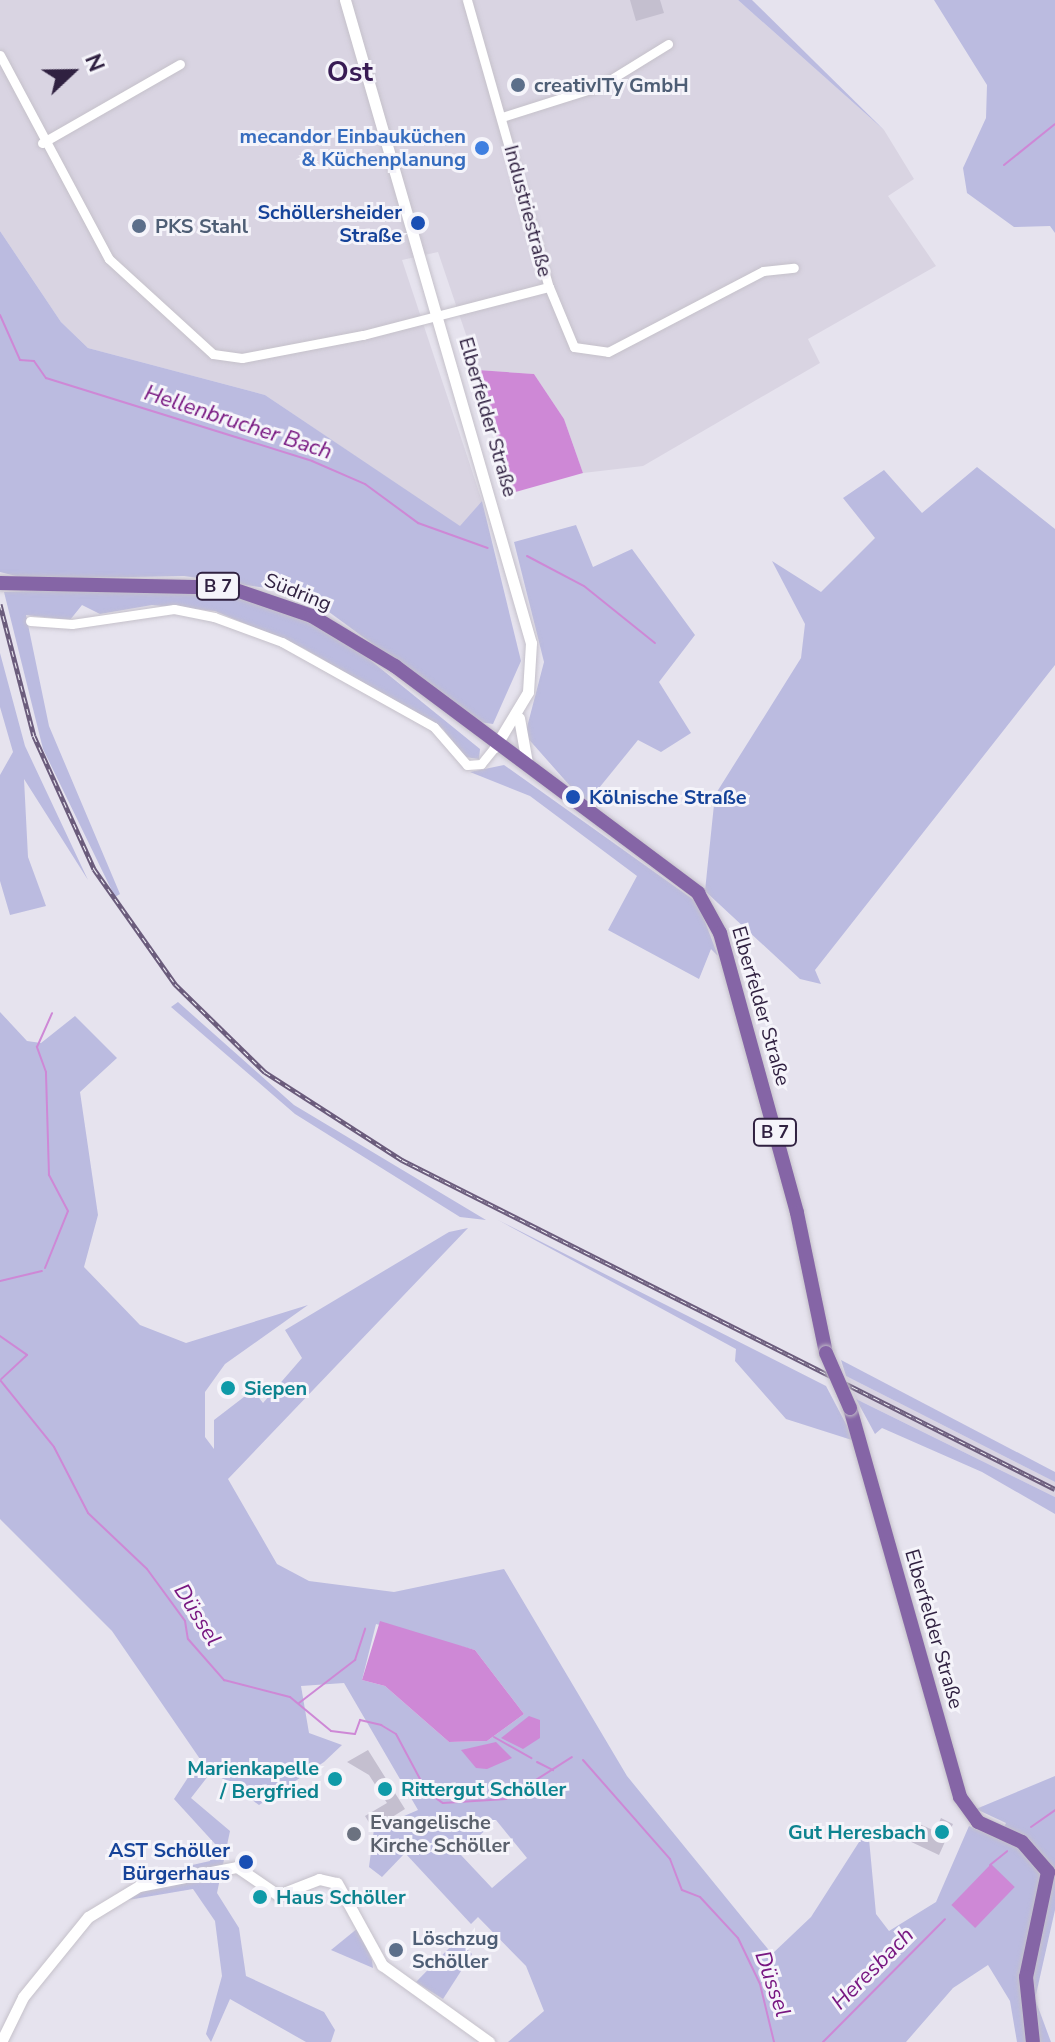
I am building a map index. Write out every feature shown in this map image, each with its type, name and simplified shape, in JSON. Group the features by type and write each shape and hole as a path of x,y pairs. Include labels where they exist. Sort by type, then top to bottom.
{"main road":[{"name":"Südring","path":"0,583 164,581 279,602 395,666 495,747"},
{"name":"Elberfelder Straße","path":"495,747 688,885 713,914 797,1213 826,1353 850,1408 960,1797 978,1822 1022,1842 1048,1872 1026,1977 1033,2042"}],"street":[{"name":"Elberfelder Straße","path":"345,0 531,643 520,714 495,747"},
{"name":"Industriestraße","path":"438,317 549,287 467,0"},
{"name":"Industriestraße","path":"502,117 600,86 668,44"},
{"path":"0,55 42,143 129,284 213,354 242,358 438,317"},
{"path":"42,143 180,64"},
{"path":"549,287 574,347 597,353 763,271 794,268"},
{"path":"30,621 188,610 313,659 434,727 467,765 481,764 495,747"},
{"path":"520,714 519,744 532,774"},
{"path":"1,2042 23,1997 88,1917 139,1886 237,1867 275,1895 319,1879 337,1883 382,1965 489,2042"}],"shaded area":[{"path":"0,0 738,0 884,130 914,179 888,196 936,266 808,339 820,363 643,466 583,473 564,419 534,374 478,370 438,252 402,260 482,501 460,527 265,395 88,348 61,322 0,231"},
{"path":"738,0 752,0 884,130"},
{"path":"934,0 1055,0 1055,233 1050,226 1014,227 967,193 963,168 986,118 987,85"},
{"path":"0,231 61,322 88,348 265,395 460,526 482,501 521,661 493,724 479,722 329,612 280,590 184,576 28,579 0,572"},
{"path":"478,370 534,374 564,419 583,473 512,493"},
{"path":"977,467 1055,529 1055,665 815,970 821,984 800,979 705,891 715,795 801,658 805,624 772,561 821,592 875,538 843,498 884,470 922,513"},
{"path":"576,525 593,567 632,549 695,635 659,682 691,733 661,752 638,740 586,804 525,735 544,662 514,542"},
{"path":"95,589 220,592 278,607 343,638 480,749 479,759 465,757 443,729 303,648 215,611 152,605 100,614 82,605 70,620 26,615 49,726 120,894 115,897 43,749 4,592"},
{"path":"0,653 25,746 88,880 24,779 28,857 46,906 10,915 0,881 0,775 13,752 0,707"},
{"path":"504,765 698,903 718,956 711,949 699,979 608,930 637,876 530,796 470,772"},
{"path":"178,1002 294,1105 486,1220 460,1217 295,1114 171,1007"},
{"path":"0,1012 27,1041 41,1043 75,1016 117,1058 80,1092 98,1215 84,1267 140,1325 186,1343 308,1305 225,1364 205,1392 205,1437 214,1449 214,1420 253,1390 263,1403 302,1358 285,1330 449,1232 468,1228 228,1479 277,1564 309,1581 394,1592 504,1569 627,1776 772,1954 811,1917 868,1828 876,1914 889,1931 936,1902 969,1826 999,1839 1006,1823 976,1809 1055,1776 1055,1910 1035,1999 1051,2042 1017,2042 1010,2001 988,1965 953,1988 906,2042 508,2042 544,2011 526,1966 478,1917 471,1924 405,1853 382,1877 369,1867 374,1829 418,1810 344,1683 301,1686 309,1733 342,1745 324,1762 259,1805 212,1771 191,1798 230,1831 217,1893 239,1928 246,1976 324,2012 335,2030 331,2042 306,2042 230,1999 211,2042 206,2034 222,1976 215,1921 193,1889 122,1901 82,1926 131,1893 168,1880 170,1870 210,1861 216,1845 174,1799 200,1759 112,1631 0,1519","holes":["376,1624 475,1650 524,1714 487,1741 449,1742 385,1686 362,1680","496,1820 527,1858 492,1888 460,1854"]},
{"path":"498,1220 826,1386 855,1441 786,1419 735,1361 736,1349"},
{"path":"841,1360 1055,1472 1055,1482 846,1376"},
{"path":"846,1376 1055,1482 1055,1497 856,1399"},
{"path":"856,1399 1055,1497 1055,1514 982,1472 882,1428 875,1434"},
{"path":"380,1621 475,1650 524,1714 487,1741 449,1742 385,1686 362,1680"},
{"path":"529,1716 540,1720 540,1738 523,1749 501,1738"},
{"path":"496,1742 512,1758 487,1769 476,1768 461,1750"},
{"path":"991,1864 1015,1887 975,1928 951,1905"},
{"path":"358,1928 372,1960 373,1968 331,1950"},
{"path":"457,1940 472,1954 443,1999 416,1982"}],"building":[{"path":"630,0 660,0 664,13 636,21"},
{"name":"Rittergut Schöller","path":"368,1750 405,1809 373,1829 365,1816 387,1803 369,1775 347,1762"},
{"name":"Gut Heresbach","path":"941,1818 953,1824 939,1855 907,1840 915,1822 935,1831"}],"waterway":[{"path":"1004,165 1055,124"},
{"name":"Hellenbrucher Bach","path":"0,315 20,360 34,361 46,378 312,461 365,484 418,523 488,548"},
{"name":"Hellenbrucher Bach","path":"527,556 584,586 655,643"},
{"path":"45,1268 68,1211 49,1175 46,1072 37,1047 52,1013"},
{"path":"0,1281 42,1271"},
{"name":"Düssel","path":"0,1336 27,1355 1,1379"},
{"name":"Düssel","path":"0,1380 54,1447 88,1513 147,1569 185,1621 188,1639 224,1680 290,1697 331,1731 355,1734 360,1720 381,1725 396,1734 427,1792 443,1803 506,1799 572,1757"},
{"path":"299,1703 355,1660 365,1629"},
{"path":"494,1737 531,1758"},
{"name":"Düssel","path":"583,1760 670,1859 682,1890 700,1897 738,1938 760,1984 774,2042"},
{"path":"537,1762 553,1770"},
{"name":"Heresbach","path":"1031,1827 1055,1810"},
{"name":"Heresbach","path":"990,1865 1007,1851"},
{"name":"Heresbach","path":"823,2042 945,1919"}],"railway":[{"path":"0,604 34,736 94,869 175,984 265,1072 402,1160 1055,1489"}],"place":[{"name":"creativITy GmbH","path":"518,85"},
{"name":"mecandor Einbauküchen & Küchenplanung","path":"482,148"},
{"name":"Schöllersheider Straße","path":"418,223"},
{"name":"PKS Stahl","path":"139,226"},
{"name":"Kölnische Straße","path":"573,797"},
{"name":"Siepen","path":"228,1388"},
{"name":"Marienkapelle / Bergfried","path":"335,1779"},
{"name":"Rittergut Schöller","path":"385,1789"},
{"name":"Gut Heresbach","path":"942,1832"},
{"name":"Evangelische Kirche Schöller","path":"354,1834"},
{"name":"AST Schöller Bürgerhaus","path":"246,1862"},
{"name":"Haus Schöller","path":"260,1897"},
{"name":"Löschzug Schöller","path":"396,1950"}],"district":[{"name":"Ost","path":"350,72"}]}
